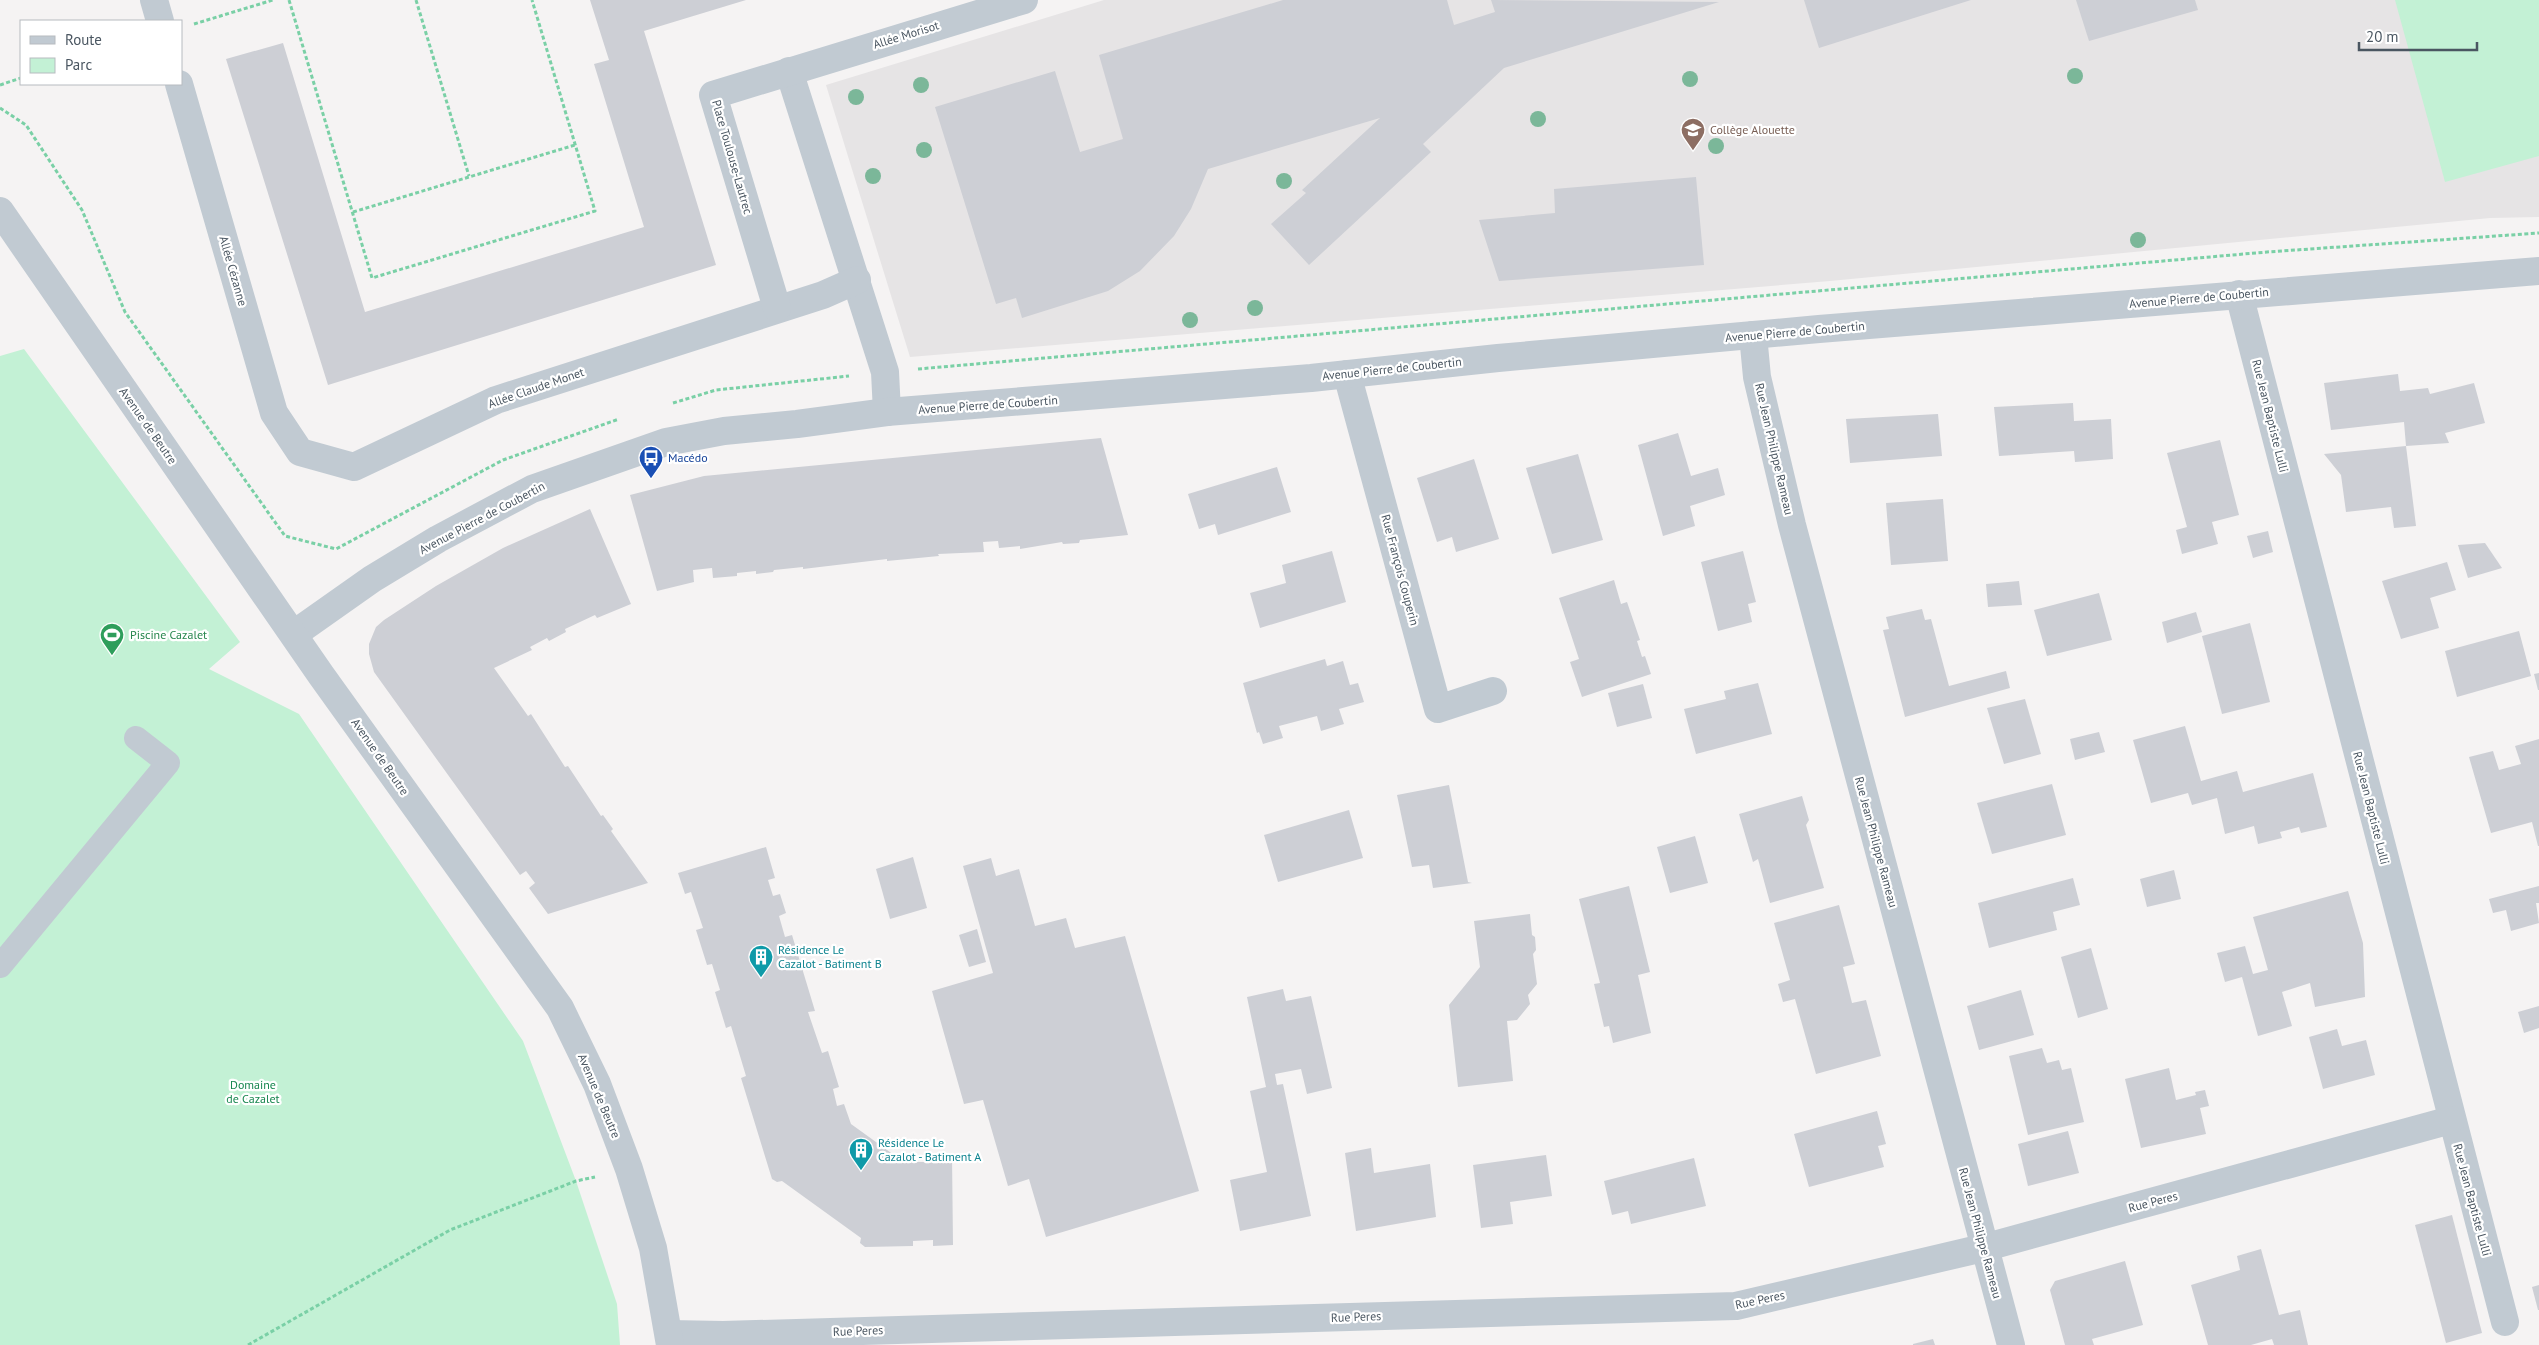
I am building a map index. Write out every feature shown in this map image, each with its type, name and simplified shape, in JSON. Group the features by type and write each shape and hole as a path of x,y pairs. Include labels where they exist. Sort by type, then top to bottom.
{"street":[{"path":"154,0 160,20"},
{"name":"Allée Morisot","path":"789,71 1024,0"},
{"path":"789,71 885,372 888,412"},
{"name":"Place Toulouse-Lautrec","path":"777,308 713,95 789,71"},
{"name":"Allée Cézanne","path":"179,85 274,413 300,452"},
{"name":"Avenue de Beutre","path":"0,211 294,634 560,1008 597,1084 629,1170 653,1248 669,1339"},
{"name":"Avenue Pierre de Coubertin","path":"294,634 372,579 438,539 532,489 666,442 724,431 888,412 1347,374 1753,335 2539,271"},
{"path":"777,308 823,295 857,280"},
{"name":"Rue Jean Baptiste Lulli","path":"2239,294 2451,1120 2505,1322"},
{"name":"Allée Claude Monet","path":"300,452 354,467 496,400 777,308"},
{"name":"Rue Jean Philippe Rameau","path":"1753,335 1757,377 1792,525 1983,1248 2011,1345"},
{"name":"Rue François Couperin","path":"1347,374 1438,710 1493,691"},
{"name":"Rue Peres","path":"669,1339 723,1335 1048,1335 1736,1306 1983,1248 2451,1120"}],"lane":[{"path":"0,966 168,763 136,738"}],"path":[{"path":"190,25 273,0"},
{"path":"289,0 372,278 595,210 532,0"},
{"path":"416,0 469,176"},
{"path":"0,85 20,78"},
{"path":"0,108 26,125 82,210 125,312 285,536 336,549 503,460 624,418"},
{"path":"352,212 575,145"},
{"path":"670,404 716,390 885,372 2248,253 2539,234"},
{"path":"248,1345 450,1230 576,1181 629,1170"}],"shaded area":[{"name":"Collège Alouette","path":"1104,0 2539,0 2539,217 2490,218 1830,281 910,357 826,85"}],"green space":[{"path":"2395,0 2539,0 2539,156 2445,182"},
{"name":"Domaine de Cazalet","path":"24,349 240,642 209,669 299,714 523,1041 576,1181 617,1304 620,1345 0,1345 0,356"}],"building":[{"path":"590,0 746,0 644,31 716,265 328,385 226,59 283,43 365,312 644,227 594,64 609,60"},
{"path":"1283,0 1447,0 1454,25 1495,12 1491,0 1719,2 1504,68 1423,144 1431,152 1309,265 1271,224 1306,193 1302,190 1380,118 1208,169 1191,209 1174,236 1140,271 1108,291 1022,318 1016,298 996,304 935,107 1055,71 1080,152 1123,139 1099,55"},
{"path":"1804,0 1971,0 1819,48"},
{"path":"2076,0 2195,0 2198,10 2089,41"},
{"path":"1696,177 1704,265 1499,281 1479,220 1555,213 1554,189"},
{"path":"2398,374 2400,391 2428,388 2430,394 2474,383 2485,423 2445,433 2449,443 2406,446 2404,422 2331,430 2324,383"},
{"path":"2073,403 2074,421 2111,419 2113,459 2075,462 2074,451 1999,456 1994,407"},
{"path":"1938,414 1942,456 1850,463 1846,419"},
{"path":"1678,433 1691,476 1718,468 1725,495 1690,506 1695,526 1663,536 1638,445"},
{"path":"1101,438 1128,535 1080,540 1079,543 1063,544 1062,542 1020,549 1020,546 999,548 998,541 983,542 984,552 938,554 939,556 887,561 887,559 803,569 803,567 756,574 756,571 737,573 737,576 713,578 712,568 693,570 694,582 657,591 630,495 704,476"},
{"path":"2220,440 2239,515 2212,522 2218,544 2182,554 2176,530 2187,527 2167,453"},
{"path":"2406,446 2416,526 2394,528 2391,507 2346,512 2341,475 2324,454"},
{"path":"1578,454 1603,540 1552,554 1526,468"},
{"path":"1474,459 1499,539 1456,552 1452,537 1437,542 1417,478"},
{"path":"1277,467 1291,512 1218,535 1215,524 1199,529 1188,494"},
{"path":"1943,499 1948,561 1891,565 1886,503"},
{"path":"590,509 631,604 597,618 595,615 565,629 566,632 549,641 547,638 530,647 532,650 494,668 528,716 531,714 565,767 568,766 601,816 603,815 613,829 611,831 648,883 548,914 529,888 535,883 526,871 520,875 374,672 369,654 369,644 376,627 384,620 436,586 503,548"},
{"path":"2268,531 2273,552 2253,558 2247,536"},
{"path":"2485,543 2502,568 2468,578 2458,545"},
{"path":"1332,551 1346,602 1260,628 1250,593 1286,583 1282,565"},
{"path":"1743,551 1756,602 1748,604 1752,622 1718,631 1701,562"},
{"path":"2447,562 2456,590 2430,598 2439,628 2401,639 2382,581"},
{"path":"1614,580 1621,604 1627,602 1640,640 1637,641 1642,657 1645,656 1651,674 1582,697 1570,662 1579,659 1559,598"},
{"path":"2019,581 2022,605 1988,607 1986,584"},
{"path":"2099,593 2112,640 2047,656 2034,610"},
{"path":"1922,609 1925,620 1931,619 1949,686 2006,671 2010,688 1905,717 1883,630 1889,629 1886,617"},
{"path":"2196,612 2202,632 2167,643 2162,622"},
{"path":"2250,623 2270,702 2222,714 2202,636"},
{"path":"2519,631 2531,676 2457,697 2445,651"},
{"path":"1325,659 1327,666 1343,661 1350,685 1358,683 1364,702 1339,709 1344,724 1321,731 1317,716 1279,726 1283,738 1263,744 1259,732 1257,733 1243,683"},
{"path":"2539,673 2539,690 2538,690 2534,674"},
{"path":"1758,683 1772,734 1696,754 1684,709 1726,699 1724,691"},
{"path":"1643,684 1652,718 1617,727 1608,693"},
{"path":"2025,699 2041,754 2004,764 1987,708"},
{"path":"2185,726 2201,781 2237,771 2243,792 2313,773 2327,827 2301,833 2299,827 2280,832 2282,838 2258,844 2254,826 2225,834 2217,798 2192,805 2188,793 2151,803 2133,740"},
{"path":"2099,732 2105,752 2075,760 2070,739"},
{"path":"2539,739 2538,846 2532,822 2491,833 2469,757 2493,751 2499,770 2521,764 2515,746"},
{"path":"2052,784 2066,835 1992,854 1977,803"},
{"path":"1449,785 1468,882 1472,883 1433,888 1429,865 1412,867 1397,795"},
{"path":"1802,796 1809,820 1806,825 1824,888 1770,903 1758,859 1753,862 1739,814"},
{"path":"1349,810 1363,858 1278,882 1264,835"},
{"path":"1695,836 1708,883 1670,893 1657,847"},
{"path":"766,847 775,878 768,880 773,896 780,894 786,913 779,916 785,937 792,935 815,1011 808,1012 822,1053 828,1051 839,1087 833,1089 837,1106 844,1104 851,1124 894,1155 912,1155 912,1162 932,1162 932,1155 952,1155 953,1245 933,1246 933,1240 913,1241 913,1246 865,1247 860,1243 861,1238 782,1181 777,1182 772,1179 741,1078 746,1076 731,1026 726,1028 715,992 720,990 712,964 707,965 696,930 703,928 691,892 685,894 678,873"},
{"path":"913,857 927,908 890,919 876,869"},
{"path":"991,858 996,876 1019,869 1035,926 1066,918 1075,948 1125,936 1199,1191 1046,1237 1029,1179 1008,1186 983,1100 964,1104 932,991 993,973 963,866"},
{"path":"2174,870 2181,899 2147,907 2140,879"},
{"path":"2073,878 2080,905 2053,912 2057,930 1989,948 1978,903"},
{"path":"1629,886 1650,972 1638,975 1651,1033 1613,1043 1609,1026 1604,1027 1594,984 1600,983 1579,899"},
{"path":"2539,886 2539,903 2536,903 2539,923 2511,931 2506,910 2493,913 2489,899"},
{"path":"2348,891 2363,943 2365,997 2315,1007 2310,983 2282,992 2292,1026 2258,1036 2242,977 2225,982 2217,953 2245,946 2253,974 2268,970 2253,917"},
{"path":"1839,905 1855,964 1843,967 1852,1003 1866,1000 1881,1056 1816,1074 1795,999 1783,1002 1778,984 1790,980 1774,923"},
{"path":"1530,914 1532,935 1535,937 1536,950 1533,954 1537,984 1528,995 1530,1004 1517,1020 1507,1021 1513,1081 1458,1087 1449,1005 1480,967 1474,921"},
{"path":"977,929 986,962 969,967 959,935"},
{"path":"2091,948 2108,1009 2078,1018 2061,957"},
{"path":"1283,989 1286,1001 1311,996 1332,1088 1307,1094 1301,1069 1275,1074 1277,1085 1283,1084 1311,1216 1240,1231 1230,1180 1267,1172 1250,1091 1266,1087 1247,997"},
{"path":"2021,990 2034,1035 1979,1050 1967,1006"},
{"path":"2539,1006 2539,1028 2524,1033 2518,1012"},
{"path":"2337,1029 2342,1046 2366,1040 2375,1075 2323,1089 2309,1037"},
{"path":"2042,1048 2047,1063 2059,1060 2062,1070 2071,1068 2084,1122 2028,1135 2009,1056"},
{"path":"2169,1068 2176,1100 2196,1095 2195,1092 2205,1090 2209,1106 2200,1108 2206,1134 2141,1148 2125,1079"},
{"path":"1877,1111 1886,1144 1878,1146 1884,1167 1809,1187 1794,1134"},
{"path":"2068,1131 2079,1173 2028,1186 2018,1144"},
{"path":"1371,1148 1374,1173 1430,1164 1436,1217 1356,1231 1345,1153"},
{"path":"1546,1155 1552,1196 1510,1202 1513,1224 1481,1228 1473,1165"},
{"path":"1694,1158 1706,1206 1631,1224 1628,1211 1612,1215 1604,1181"},
{"path":"2452,1215 2482,1333 2446,1343 2415,1225"},
{"path":"2261,1249 2279,1315 2300,1310 2308,1345 2274,1345 2272,1339 2251,1345 2208,1345 2191,1285 2240,1270 2237,1256"},
{"path":"2125,1261 2143,1325 2092,1339 2094,1345 2065,1345 2050,1290 2055,1281"},
{"path":"2539,1285 2539,1310 2538,1310 2532,1287"},
{"path":"1933,1339 1935,1345 1913,1345 1913,1344"}],"place":[{"name":"Collège Alouette","path":"1693,151"},
{"name":"Macédo","path":"651,479"},
{"name":"Piscine Cazalet","path":"112,656"},
{"name":"Résidence Le Cazalot - Batiment B","path":"761,978"},
{"name":"Résidence Le Cazalot - Batiment A","path":"861,1171"}]}
